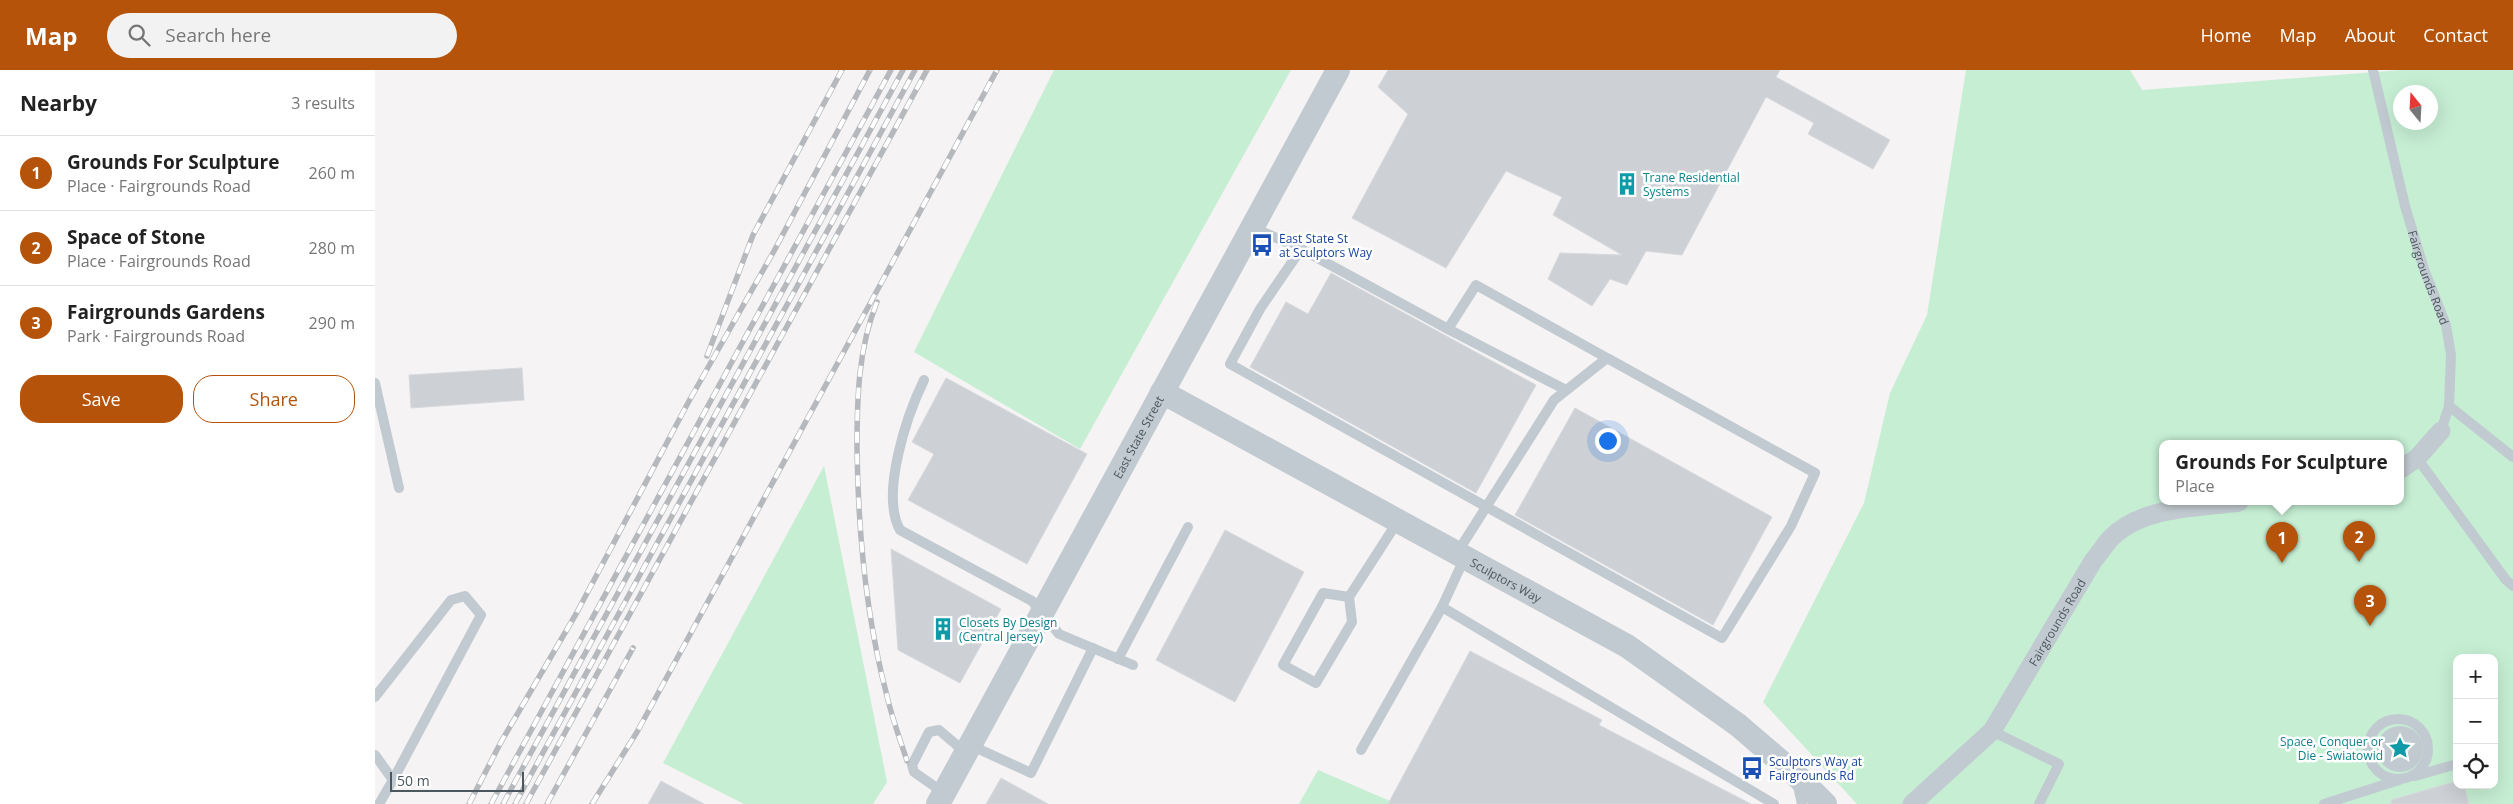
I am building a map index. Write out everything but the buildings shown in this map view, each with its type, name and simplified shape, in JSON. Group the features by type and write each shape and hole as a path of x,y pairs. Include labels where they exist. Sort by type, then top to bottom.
{"street":[{"name":"East State Street","path":"941,798 1338,70"},
{"name":"Sculptors Way","path":"1162,392 1627,646 1738,725 1795,774 1825,804"},
{"name":"Fairgrounds Road","path":"2404,467 2417,458 2441,431"},
{"name":"Fairgrounds Road","path":"1913,804 1992,731 2093,561 2110,539 2130,524 2161,512 2216,505"}],"lane":[{"name":"Fairgrounds Road","path":"2373,70 2405,206 2424,269 2446,325 2451,355 2449,406 2441,431"},
{"path":"1252,228 1301,249 1448,329 1566,390"},
{"path":"1301,249 1260,309 1230,364 1485,508 1722,638 1791,526 1815,472 1476,285 1448,329"},
{"path":"1361,750 1442,607 1461,555 1485,508 1554,400 1607,358"},
{"path":"924,380 910,409 896,463 894,485 895,521 903,533 1032,601 1059,634 1133,665"},
{"path":"375,383 399,488"},
{"path":"2449,406 2513,457"},
{"path":"2417,458 2506,580 2513,586"},
{"path":"1349,597 1323,593 1283,665 1316,683 1352,622 1349,597 1399,521"},
{"path":"1118,658 1188,527"},
{"path":"375,697 451,600 465,596 481,616 379,804"},
{"path":"1442,607 1774,804"},
{"path":"941,798 914,772 912,766 929,732 939,730 968,749 1031,773 1093,648"},
{"path":"2324,804 2407,773 2421,769 2426,761 2428,741 2424,731 2416,724 2407,720 2391,719 2377,726 2371,735 2369,754 2377,771 2385,776 2407,773 2453,765"},
{"path":"1992,731 2059,764 2039,804"},
{"path":"375,755 393,780"},
{"path":"1795,774 1801,804"}],"green space":[{"path":"1054,70 1291,70 1080,449 914,352"},
{"path":"1966,70 2130,70 2142,90 2401,70 2513,70 2513,804 1857,804 1763,702 1864,503 1890,393 1927,315"},
{"path":"824,466 887,782 873,804 744,804 663,763"},
{"path":"1318,770 1390,801 1395,804 1299,804"}],"railway":[{"path":"707,356 753,235 842,70"},
{"path":"469,804 501,742 576,614 689,401 774,251 870,70"},
{"path":"491,804 891,70"},
{"path":"503,804 903,70"},
{"path":"515,804 915,70"},
{"path":"526,804 927,70"},
{"path":"592,804 637,732 997,70"},
{"path":"877,302 862,356 858,393 857,430 861,541 864,573 880,666 889,704 907,761"},
{"path":"547,804 633,648"}],"place":[{"name":"Trane Residential Systems","path":"1627,184"},
{"name":"East State St at Sculptors Way","path":"1262,245"},
{"name":"Space of Stone","path":"2359,562"},
{"name":"Grounds For Sculpture","path":"2282,563"},
{"name":"Fairgrounds Gardens","path":"2370,626"},
{"name":"Closets By Design (Central Jersey)","path":"943,629"},
{"name":"Space, Conquer or Die - Swiatowid","path":"2400,748"},
{"name":"Sculptors Way at Fairgrounds Rd","path":"1752,768"}]}
